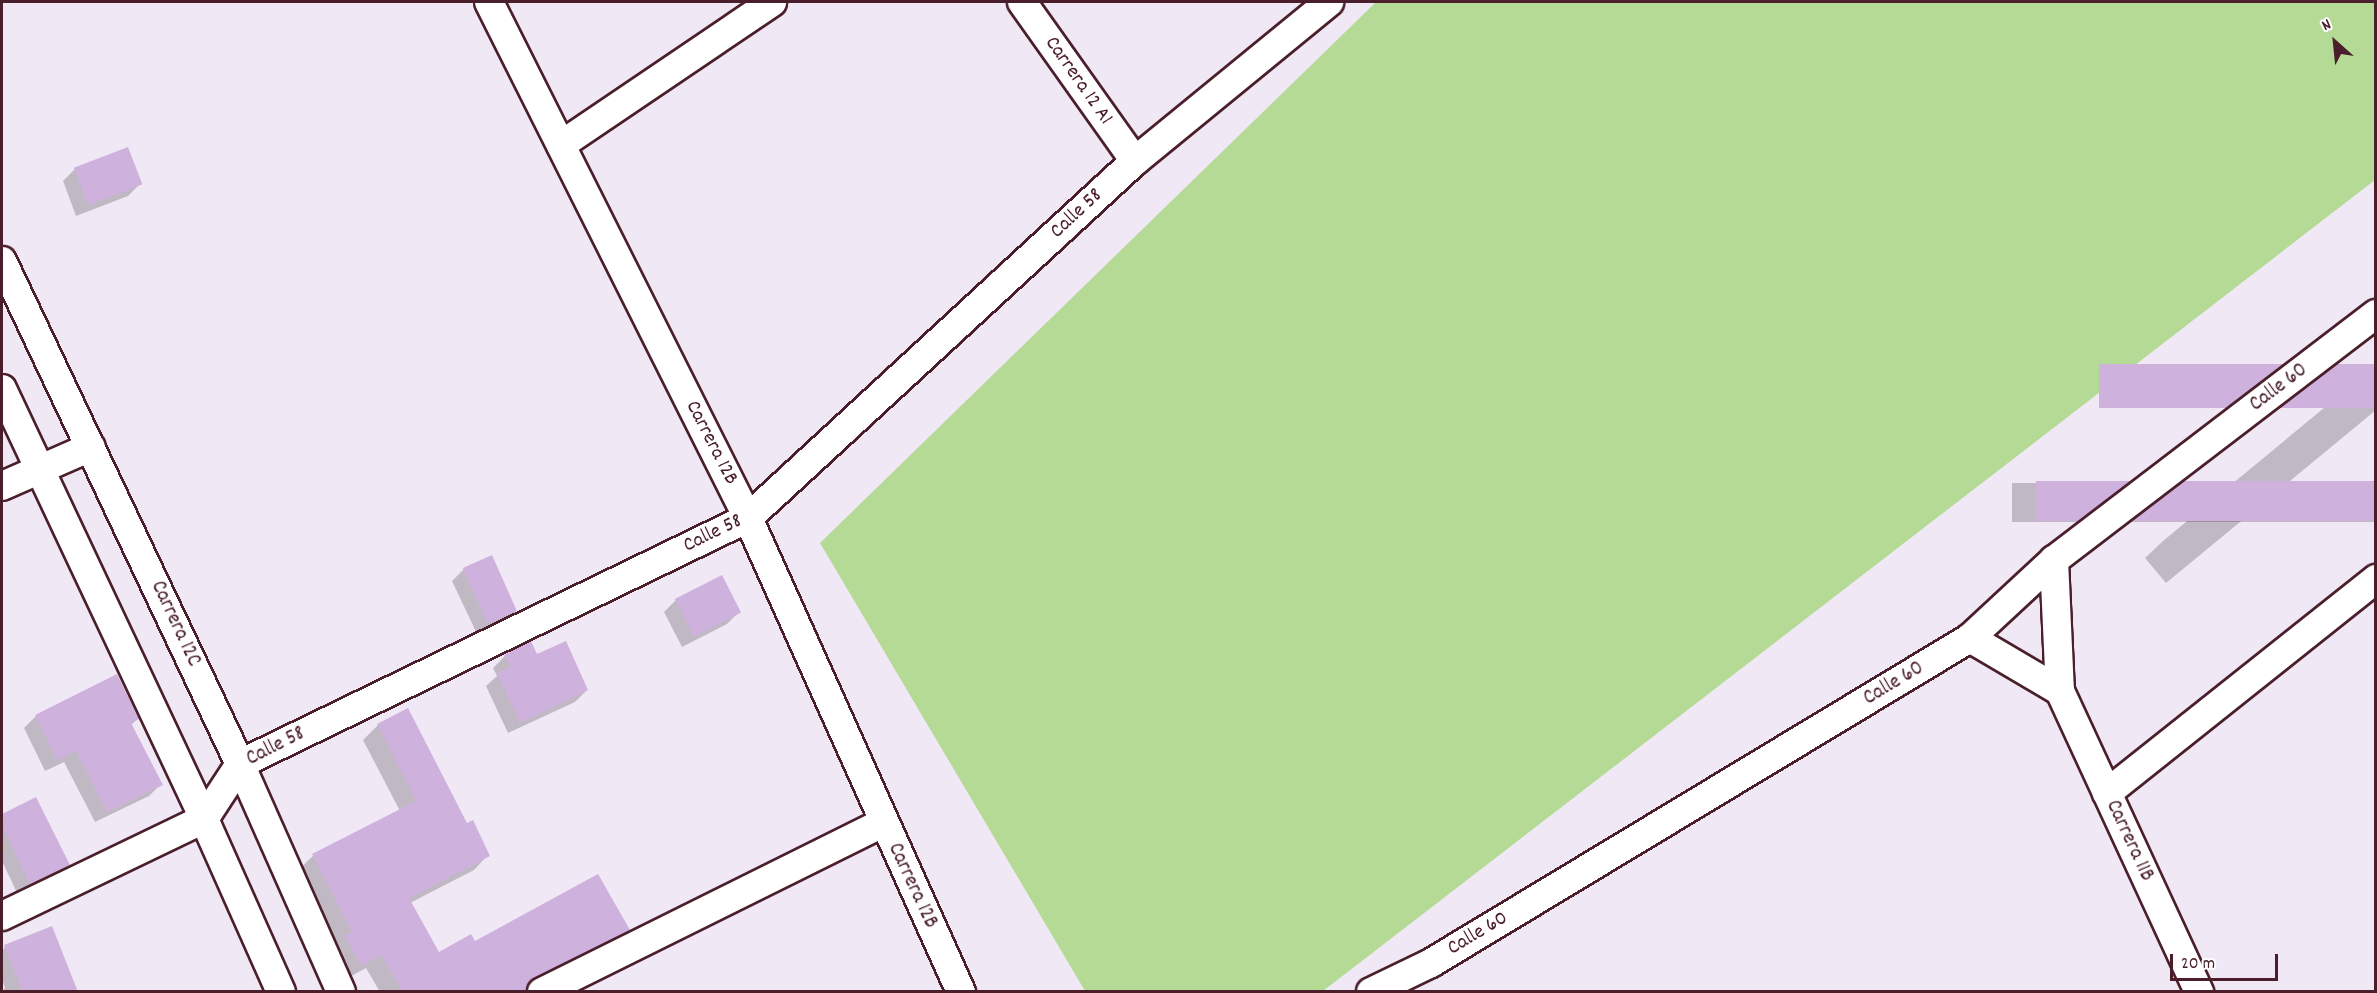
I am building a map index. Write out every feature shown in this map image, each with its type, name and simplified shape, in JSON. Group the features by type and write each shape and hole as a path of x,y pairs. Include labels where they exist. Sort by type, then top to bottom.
{"street":[{"name":"Carrera 12B","path":"489,2 748,518 883,823 961,992"},
{"path":"561,145 772,2"},
{"name":"Carrera 12 A1","path":"1022,2 1135,160"},
{"name":"Calle 58","path":"204,819 240,764 748,518 1135,160 1329,2"},
{"name":"Carrera 12C","path":"2,261 240,764 341,992"},
{"name":"Calle 60","path":"1371,992 1431,963 1971,638 2054,560 2376,314"},
{"path":"2,389 204,819 281,992"},
{"path":"2,486 91,447"},
{"name":"Carrera 11B","path":"2054,560 2060,691 2199,992"},
{"path":"2108,793 2376,579"},
{"path":"1971,638 2060,691"},
{"path":"2,916 204,819"},
{"path":"542,992 883,823"}],"green space":[{"path":"1376,2 2375,2 2375,180 1323,991 1085,991 820,543"}],"building":[{"path":"128,147 142,184 88,205 74,168"},
{"path":"2099,364 2376,364 2376,408 2099,408"},
{"path":"2036,481 2376,481 2376,521 2036,521"},
{"path":"492,555 517,611 488,624 463,568"},
{"path":"722,575 741,612 694,636 675,599"},
{"path":"531,641 537,654 566,641 588,690 520,723 497,673 510,667 504,655"},
{"path":"117,674 139,719 131,723 163,785 107,812 76,751 57,760 35,715"},
{"path":"408,708 467,823 473,820 490,856 409,898 439,952 471,934 475,941 598,874 630,930 535,977 528,983 526,992 403,992 381,955 361,966 345,936 352,932 312,854 416,801 377,724"},
{"path":"36,797 70,865 30,884 2,825 2,814"},
{"path":"52,926 78,992 23,992 4,945"}]}
